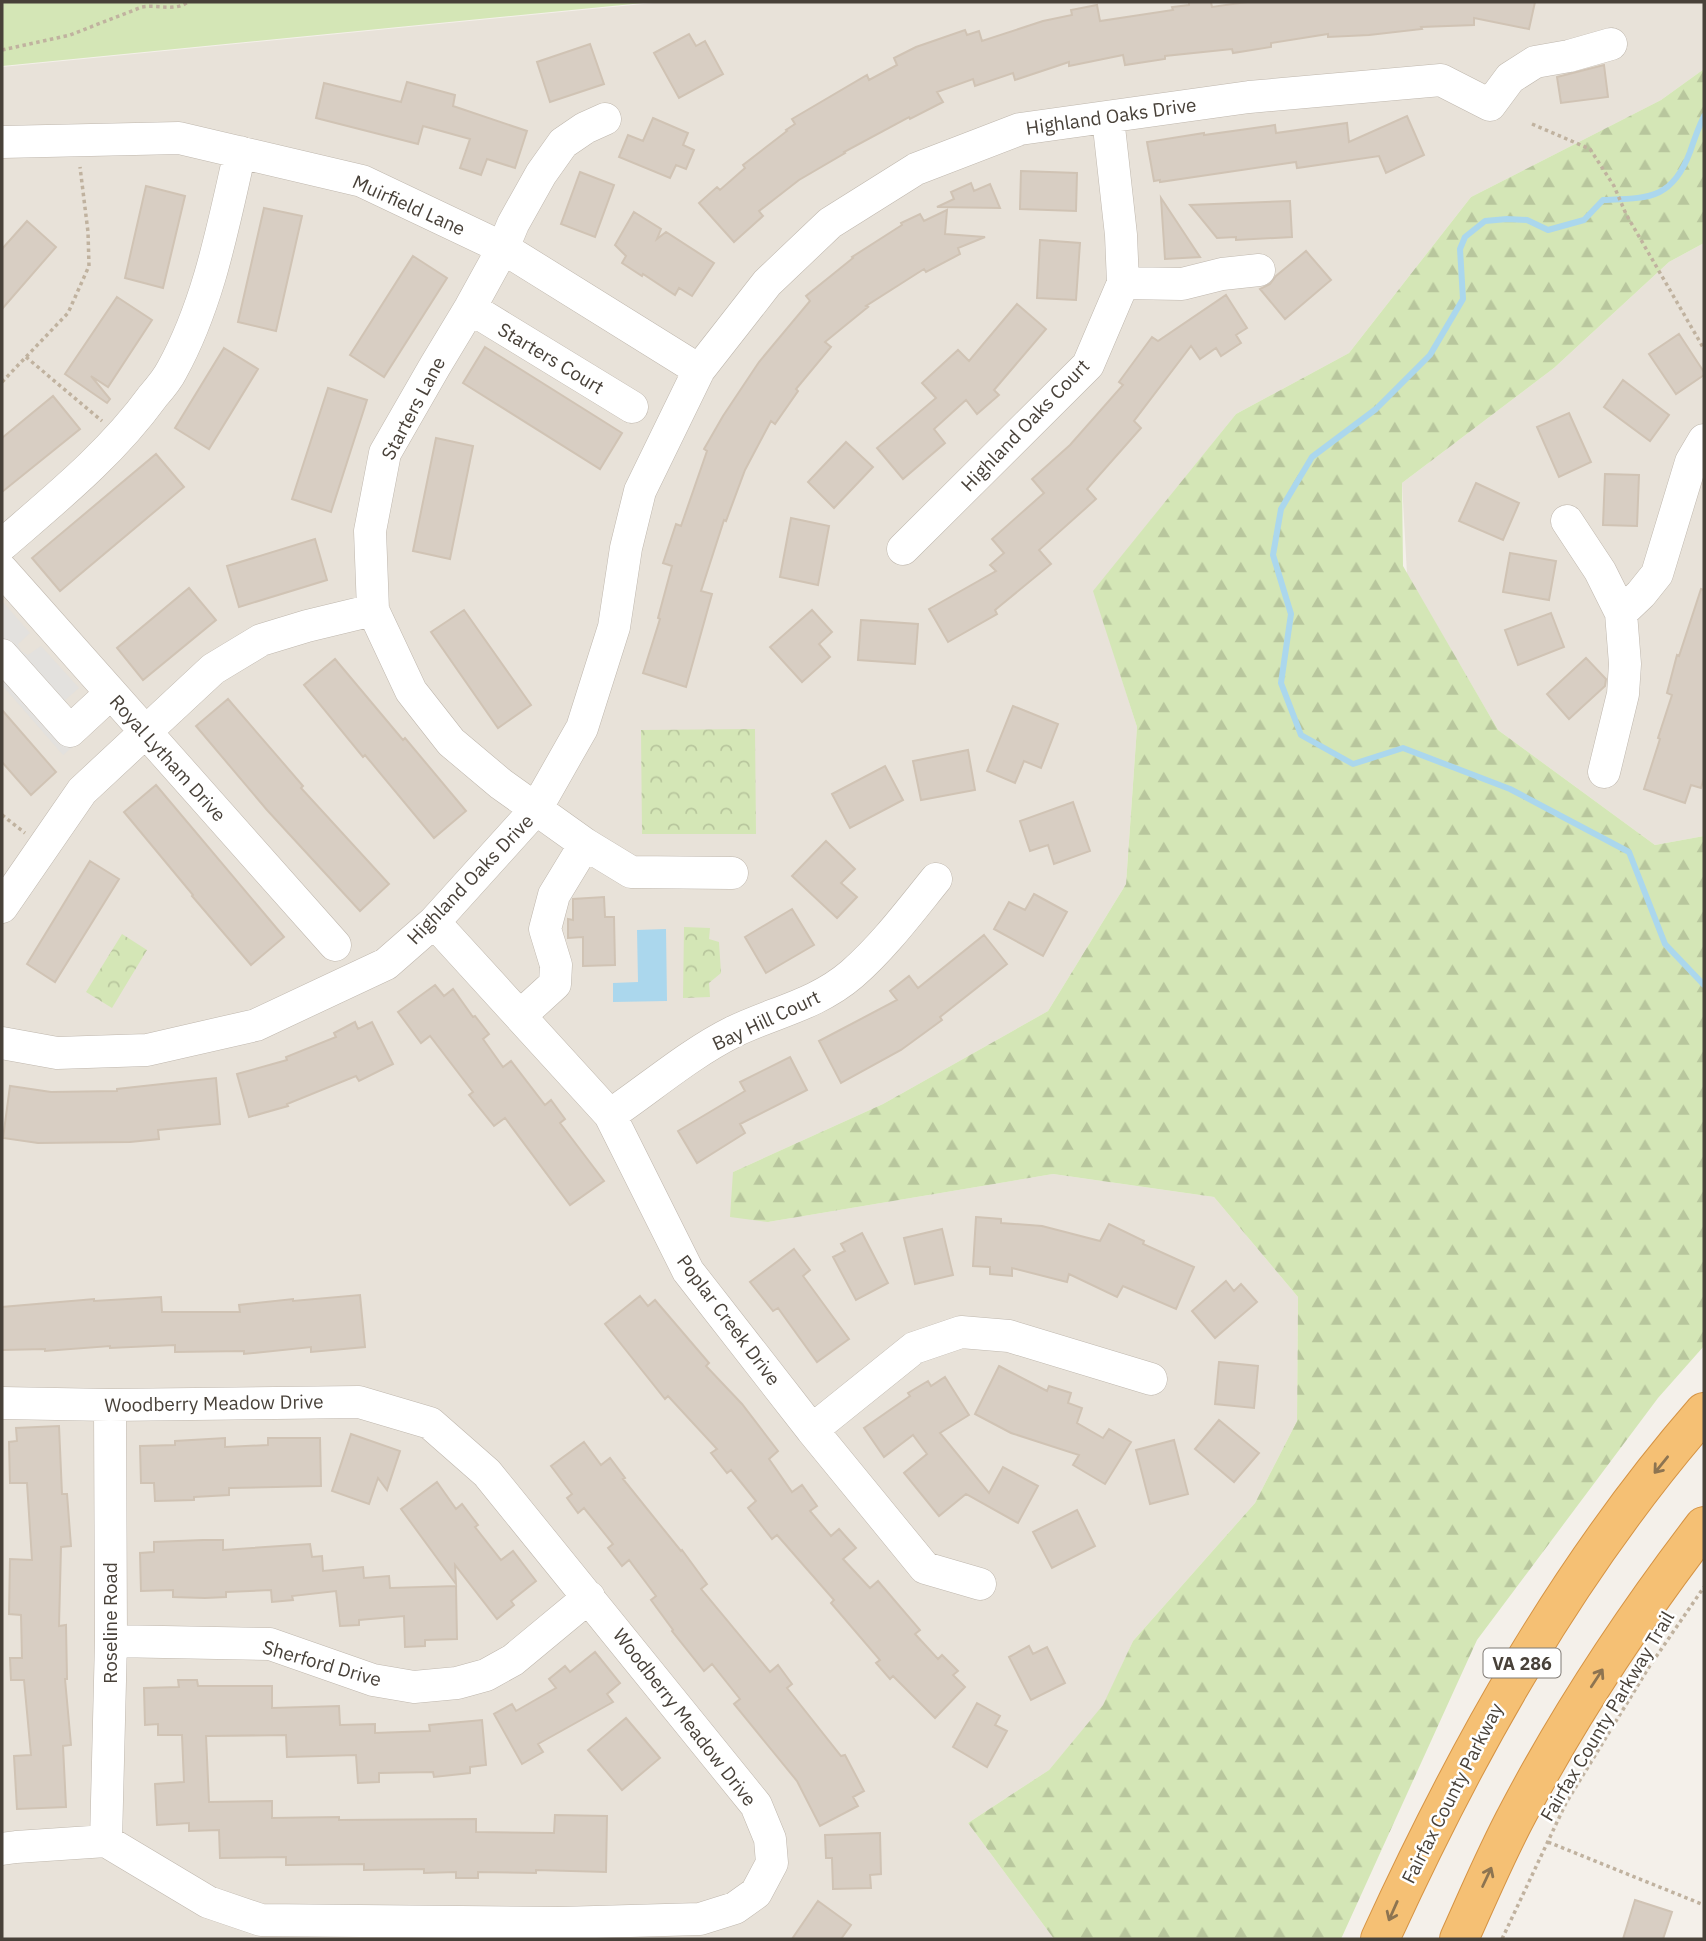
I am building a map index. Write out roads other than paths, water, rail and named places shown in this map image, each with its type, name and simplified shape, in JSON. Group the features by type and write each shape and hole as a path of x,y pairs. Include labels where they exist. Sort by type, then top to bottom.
{"highway":[{"name":"Fairfax County Parkway","path":"1380,1939 1457,1779 1501,1698 1549,1620 1637,1494 1704,1412"},
{"path":"1459,1939 1519,1810 1587,1693 1624,1636 1704,1526"}],"street":[{"name":"Highland Oaks Drive","path":"2,1043 57,1053 147,1050 256,1025 386,964 434,922 536,809 582,727 614,627 626,548 640,491 699,370 767,283 830,223 916,169 1020,129 1249,97 1441,80 1490,105 1510,78 1535,62 1611,44"},
{"name":"Highland Oaks Court","path":"903,549 1088,365 1123,284 1121,235 1108,118"},
{"name":"Starters Lane","path":"605,119 585,128 563,143 541,174 470,308 385,453 370,531 373,610 411,691 451,742 501,784 585,844 631,872 732,873"},
{"name":"Muirfield Lane","path":"2,142 178,138 362,181 503,248 699,370"},
{"path":"2,545 74,483 133,425 171,372 199,312 240,152"},
{"path":"1123,284 1182,284 1222,274 1259,270"},
{"name":"Starters Court","path":"470,308 632,407"},
{"path":"1621,613 1657,574 1691,462 1704,440"},
{"path":"1567,521 1600,571 1621,613 1625,664 1623,695 1604,772"},
{"name":"Royal Lytham Drive","path":"2,570 335,945"},
{"path":"2,907 82,791 213,669 261,640 373,610"},
{"path":"2,654 70,731 111,694"},
{"path":"520,1016 555,984 556,965 545,929 554,895 585,844"},
{"name":"Bay Hill Court","path":"610,1115 733,1032 815,1000 851,975 883,943 936,878"},
{"name":"Poplar Creek Drive","path":"434,922 610,1115 688,1271 812,1430 925,1568 980,1584"},
{"path":"812,1430 914,1348 961,1332 1009,1336 1151,1379"},
{"name":"Woodberry Meadow Drive","path":"2,1403 110,1405 359,1402 430,1423 487,1473 756,1805 771,1839 772,1863 756,1893 736,1908 700,1919 560,1923 261,1920 208,1902 106,1841"},
{"name":"Roseline Road","path":"106,1841 111,1641 110,1405"},
{"name":"Sherford Drive","path":"111,1641 270,1644 373,1680 414,1687 457,1683 486,1675 513,1660 589,1597"},
{"path":"2,1849 106,1841"}],"water":[{"path":"666,929 667,1001 613,1002 613,983 638,982 637,930"}],"waterway":[{"path":"1704,116 1683,168 1666,188 1657,193 1646,197 1603,200 1584,220 1548,230 1527,220 1507,219 1485,221 1465,237 1460,249 1463,299 1430,355 1376,409 1312,457 1281,509 1273,555 1291,614 1281,683 1301,735 1353,764 1403,748 1510,789 1629,852 1665,944 1704,985"}]}
